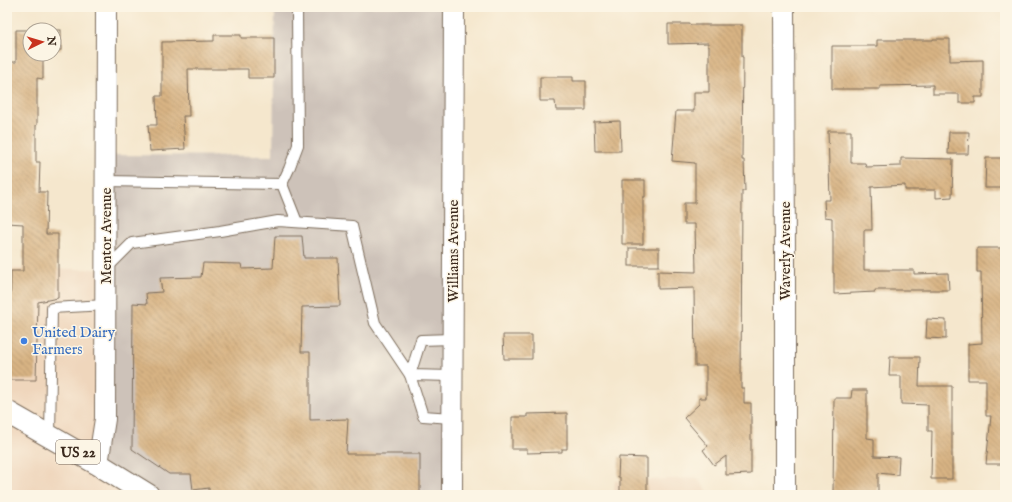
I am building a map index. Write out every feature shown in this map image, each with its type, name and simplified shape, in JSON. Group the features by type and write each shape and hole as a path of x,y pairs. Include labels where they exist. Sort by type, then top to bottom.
{"main road":[{"name":"US 22","path":"7,412 98,464 148,495"}],"street":[{"name":"Mentor Avenue","path":"98,464 106,419 106,7"},
{"name":"Williams Avenue","path":"452,495 454,7"},
{"name":"Waverly Avenue","path":"784,7 785,495"}],"lane":[{"path":"296,7 298,145 282,184 297,222"},
{"path":"106,181 282,184"},
{"path":"106,269 132,243 220,231 278,221 352,226 375,323 410,375 423,416 452,418"},
{"path":"50,437 52,308 106,305"},
{"path":"410,375 421,340 452,339"},
{"path":"410,375 452,376"}],"shaded area":[{"name":"United Dairy Farmers","path":"275,7 454,7 452,495 148,495 98,464 106,155 273,156"},
{"path":"7,269 106,269 148,495 7,495"},
{"path":"697,478 711,495 614,495 615,481"}],"building":[{"path":"668,24 742,25 742,160 744,160 745,191 742,191 741,388 744,388 744,403 751,403 751,474 726,475 726,456 714,465 703,450 708,446 684,418 699,404 699,398 706,398 706,366 695,366 694,288 658,289 658,271 696,272 695,224 684,224 684,203 695,203 695,163 672,161 676,111 694,111 694,92 709,92 708,43 668,44"},
{"path":"16,30 22,30 22,62 43,62 43,79 37,78 36,162 40,162 39,192 47,192 46,234 58,234 58,298 38,302 36,380 9,380 11,271 23,271 23,224 7,223 7,62 16,62"},
{"path":"214,35 241,35 241,38 274,38 274,78 248,78 248,69 188,69 189,116 183,116 185,149 150,151 148,125 157,125 156,96 162,96 162,42 214,41"},
{"path":"950,39 950,61 983,60 983,97 975,97 975,103 959,103 959,94 933,94 933,85 880,86 880,89 832,89 832,46 877,46 877,40"},
{"path":"540,77 573,77 573,81 586,81 586,110 556,110 555,101 540,101"},
{"path":"620,121 621,151 595,151 594,122"},
{"path":"828,131 851,131 851,163 865,163 866,167 901,166 901,158 953,159 952,197 936,198 936,190 905,190 905,185 871,187 872,230 864,230 864,270 914,270 914,274 948,273 949,290 875,290 875,292 834,294 832,218 825,217 824,200 830,200"},
{"path":"949,132 969,132 968,154 948,154"},
{"path":"986,158 1005,158 1005,188 985,188"},
{"path":"622,180 645,180 645,197 643,197 643,244 622,244"},
{"path":"275,236 302,236 304,258 338,258 340,306 302,307 301,352 310,352 310,420 348,419 346,454 420,454 420,495 209,495 209,488 193,490 191,474 169,474 132,449 133,303 147,304 146,293 162,292 160,278 201,277 203,263 241,264 242,269 273,268"},
{"path":"629,248 659,248 659,266 629,266"},
{"path":"977,248 1005,248 1005,464 986,464 991,416 986,416 986,380 968,380 968,344 982,343 981,272 977,272"},
{"path":"927,319 946,320 946,339 926,338"},
{"path":"503,335 532,335 532,359 504,359"},
{"path":"890,357 920,357 919,386 952,386 952,479 931,479 932,431 928,431 928,405 901,404 901,376 889,376"},
{"path":"852,390 867,390 867,438 874,439 874,456 899,457 898,475 878,473 878,495 833,495 834,398 851,398"},
{"path":"567,413 567,449 562,449 562,452 527,453 527,449 512,449 512,417 527,417 527,414"},
{"path":"619,457 647,458 647,495 620,495 620,477 618,477"}],"place":[{"name":"United Dairy Farmers","path":"24,341"}]}
